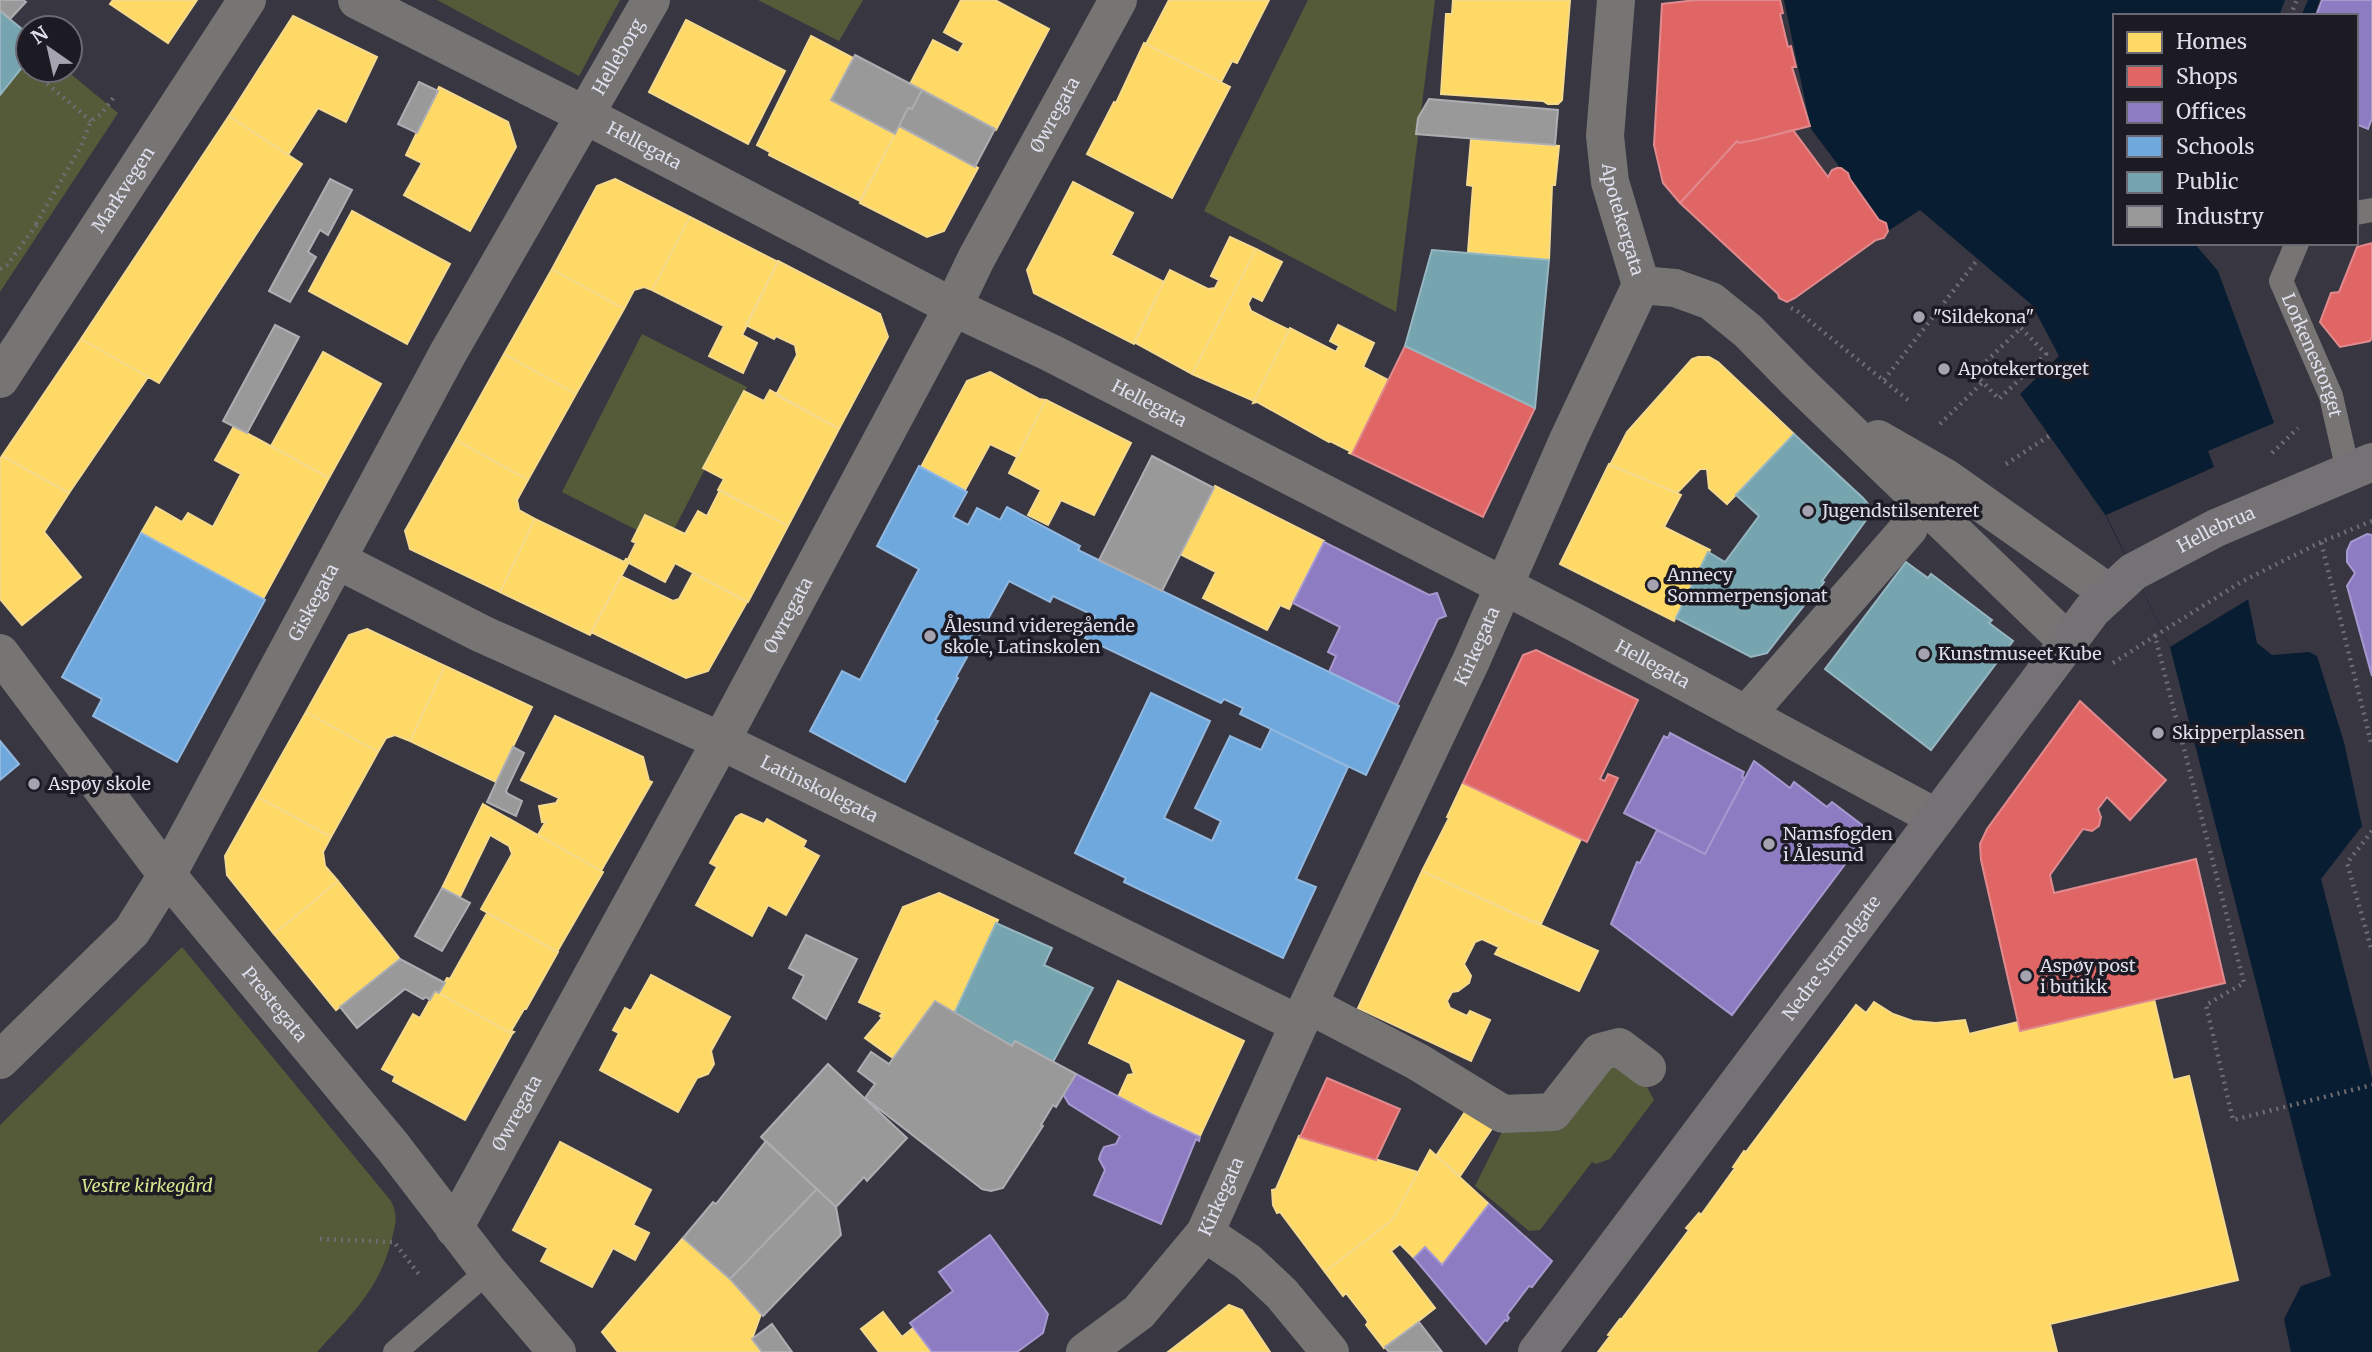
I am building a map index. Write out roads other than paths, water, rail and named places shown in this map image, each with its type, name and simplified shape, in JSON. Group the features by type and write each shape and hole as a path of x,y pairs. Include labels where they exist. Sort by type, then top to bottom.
{"highway":[{"name":"Hellebrua","path":"2121,583 2216,528 2360,467"},
{"name":"Nedre Strandgate","path":"1536,1352 2092,610 2121,583"}],"street":[{"name":"Markvegen","path":"0,379 247,0"},
{"name":"Hellegata","path":"357,0 585,115 953,307 1053,354 1578,624 1935,817"},
{"name":"Helleborg","path":"585,115 651,0"},
{"name":"Øwregata","path":"454,1228 721,741 976,260 1118,0"},
{"name":"Apotekergata","path":"1616,0 1605,136 1610,183 1641,285 1675,288 1711,301 1748,331 2068,642"},
{"name":"Giskegata","path":"0,1060 132,931 167,874 448,353 585,115"},
{"name":"Kirkegata","path":"1085,1352 1139,1312 1206,1233 1304,1015 1471,661 1502,586 1641,285"},
{"name":"Apotekergata","path":"1832,414 1946,478 2121,583"},
{"path":"1746,715 1909,528"},
{"name":"Latinskolegata","path":"337,560 482,634 721,741 1304,1015"},
{"name":"Prestegata","path":"0,653 167,874 393,1147 454,1228 557,1352"},
{"path":"1304,1015 1418,1062 1503,1114 1553,1112 1600,1052 1619,1047 1647,1068"},
{"path":"1206,1233 1257,1270 1282,1294 1329,1352"}],"lane":[{"name":"Lorkenestorget","path":"2296,245 2281,281 2360,467"},
{"path":"395,1352 488,1270"}],"water":[{"path":"1784,0 2320,0 2315,14 2113,14 2113,245 2196,245 2218,271 2274,423 2208,451 2214,467 2192,478 2248,599 2257,643 2272,655 2309,652 2317,656 2344,742 2362,826 2321,879 2372,1078 2372,1352 2291,1352 2284,1319 2301,1286 2331,1276 2170,647 2106,516 2020,394 2059,356 2032,305 1920,210 1888,231 1811,129"}],"place":[{"name":"\"Sildekona\"","path":"1919,317"},
{"name":"Apotekertorget","path":"1944,369"},
{"name":"Jugendstilsenteret","path":"1808,511"},
{"name":"Annecy Sommerpensjonat","path":"1653,585"},
{"name":"Ålesund videregående skole, Latinskolen","path":"930,636"},
{"name":"Kunstmuseet Kube","path":"1924,654"},
{"name":"Skipperplassen","path":"2158,733"},
{"name":"Aspøy skole","path":"34,784"},
{"name":"Namsfogden i Ålesund","path":"1769,844"},
{"name":"Aspøy post i butikk","path":"2026,976"}],"park label":[{"name":"Vestre kirkegård","path":"147,1186"}]}
